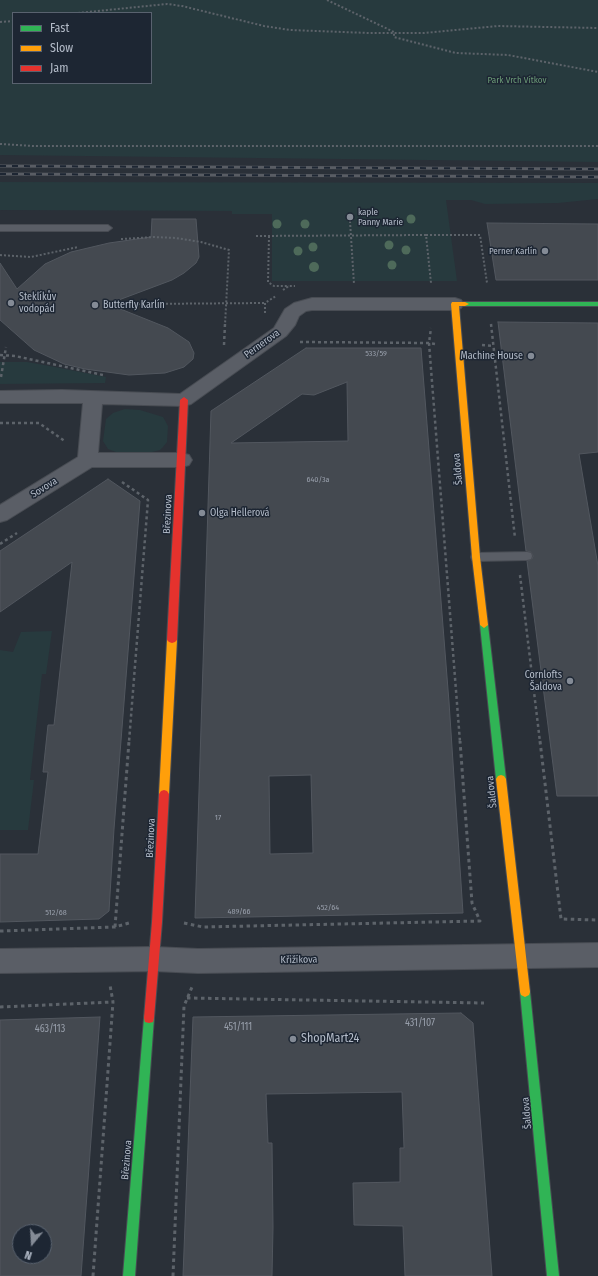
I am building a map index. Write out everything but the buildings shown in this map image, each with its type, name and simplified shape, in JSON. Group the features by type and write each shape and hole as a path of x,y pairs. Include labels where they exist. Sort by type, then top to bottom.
{"street":[{"name":"Pernerova","path":"184,400 280,332 286,325 291,313 300,307 312,304 598,304"},
{"name":"Šaldova","path":"455,304 476,557 521,956 553,1276"},
{"path":"0,397 93,397 184,400"},
{"path":"93,397 88,460 182,460"},
{"name":"Březinova","path":"128,1276 157,922 184,400"},
{"name":"Sovova","path":"0,515 88,460"},
{"name":"Křižíkova","path":"0,961 154,959 198,961 598,955"}],"lane":[{"path":"0,228 108,228"},
{"path":"476,557 522,556"}],"path":[{"path":"327,0 394,32"},
{"path":"88,12 167,4 264,26 290,30 424,33 498,26 598,28"},
{"path":"0,22 12,21"},
{"path":"394,32 394,37 456,53 508,55 598,72"},
{"path":"0,144 33,146 598,146"},
{"path":"350,221 354,286"},
{"path":"426,235 432,286"},
{"path":"256,236 480,235 487,287"},
{"path":"270,236 268,282 274,286 289,286"},
{"path":"118,240 154,237 176,238 202,242 229,250 224,346"},
{"path":"0,255 30,257 51,254 81,246"},
{"path":"138,304 265,303"},
{"path":"490,317 522,556 561,919 598,920"},
{"path":"181,922 203,927 480,921 472,903 429,344 432,323"},
{"path":"296,342 458,344 494,346"},
{"path":"0,381 6,347"},
{"path":"0,355 35,360 107,376"},
{"path":"0,423 39,423 70,445"},
{"path":"0,931 115,927 148,500 122,482"},
{"path":"173,1276 184,1006 194,981"},
{"path":"93,1276 113,1002 110,982"},
{"path":"187,998 484,1003"},
{"path":"0,1007 113,1002"}],"green space":[{"name":"Park Vrch Vítkov","path":"0,0 598,0 598,162 0,155"},
{"path":"0,182 598,183 598,199 558,203 485,204 471,200 446,200 457,281 272,281 272,214 232,214 232,211 0,210"},
{"path":"0,362 27,362 106,377 105,383 0,384"},
{"path":"125,409 140,410 163,417 168,426 167,442 160,450 148,453 116,452 108,449 103,441 106,419 113,413"},
{"path":"52,631 46,674 42,674 30,780 34,780 28,830 0,830 0,650 13,652 21,632"}],"railway":[{"path":"0,166 598,169"},
{"path":"0,174 598,177"}],"traffic: fast":[{"path":"465,304 598,304"},
{"path":"484,625 501,779"},
{"path":"525,992 553,1276"},
{"path":"129,1276 149,1018"}],"traffic: slow":[{"path":"465,304 455,304 476,557 484,625"},
{"path":"164,794 172,640"},
{"path":"501,779 525,992"}],"traffic: jam":[{"path":"172,640 184,400"},
{"path":"149,1018 157,922 164,794"}],"place":[{"name":"kaple Panny Marie","path":"350,217"},
{"name":"Perner Karlín","path":"545,251"},
{"name":"Steklíkův vodopád","path":"11,303"},
{"name":"Butterfly Karlín","path":"95,305"},
{"name":"Machine House","path":"531,356"},
{"name":"Olga Hellerová","path":"202,513"},
{"name":"Cornlofts Šaldova","path":"570,681"},
{"name":"ShopMart24","path":"293,1039"}]}
